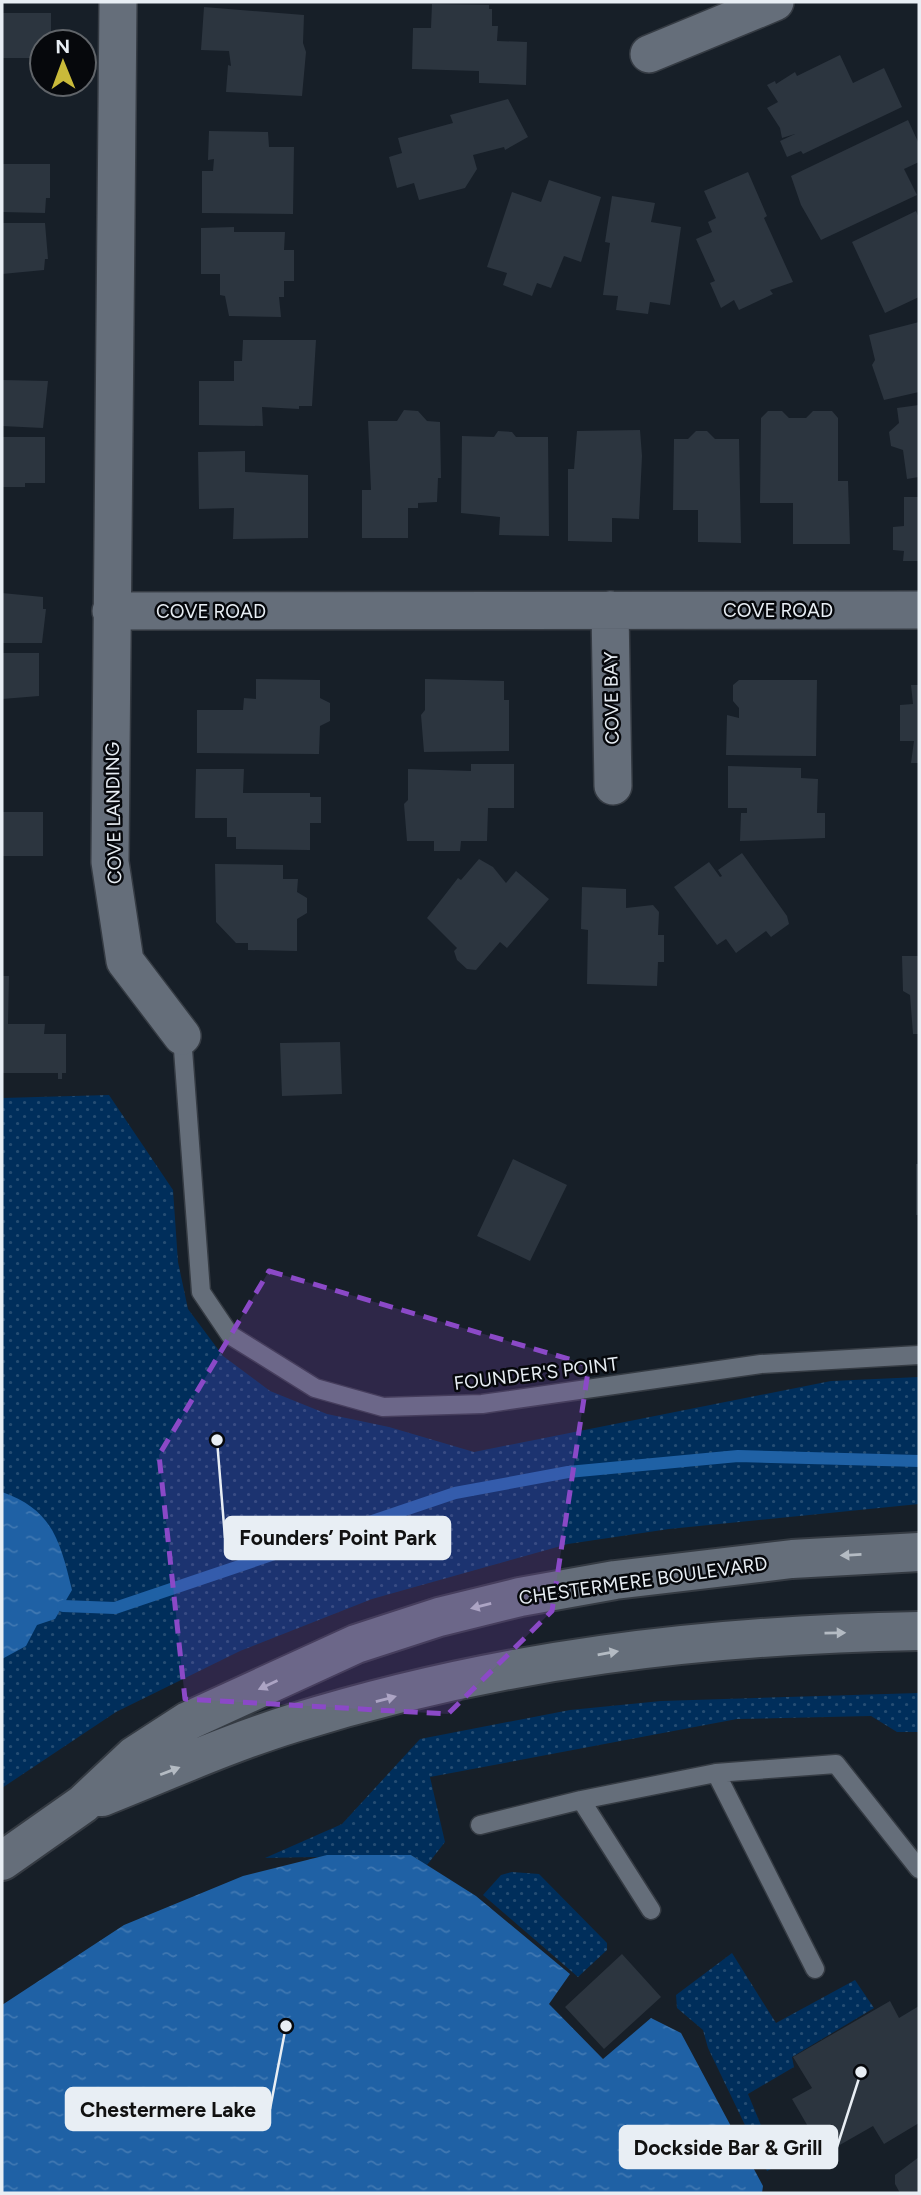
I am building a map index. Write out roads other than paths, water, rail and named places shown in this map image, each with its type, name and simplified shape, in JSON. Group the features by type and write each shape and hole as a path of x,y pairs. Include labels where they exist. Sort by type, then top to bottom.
{"main road":[{"name":"CHESTERMERE BOULEVARD","path":"2,1861 83,1804 134,1756 188,1721 356,1643 439,1616 520,1597 615,1580 792,1559 919,1552"},
{"name":"CHESTERMERE BOULEVARD","path":"83,1804 293,1723 460,1680 654,1646 810,1633 919,1631"}],"street":[{"path":"111,611 118,2"},
{"path":"649,54 775,2"},
{"name":"COVE BAY","path":"610,610 613,786"},
{"name":"COVE ROAD","path":"111,611 919,610"},
{"name":"COVE LANDING","path":"111,611 110,862 125,961 182,1037"}],"lane":[{"name":"FOUNDER'S POINT","path":"182,1037 201,1292 230,1335 315,1388 383,1407 482,1404 761,1364 919,1355"},
{"path":"480,1825 580,1800 716,1773 836,1764 919,1869"},
{"path":"716,1773 815,1969"},
{"path":"580,1800 651,1910"}],"water":[{"path":"2,1492 33,1508 52,1529 72,1590 55,1619 37,1625 26,1646 2,1659"},
{"path":"327,1855 411,1855 476,1896 570,1974 549,2004 603,2059 651,2018 681,2033 763,2186 762,2193 2,2193 2,2005 124,1925 243,1876"}],"waterway":[{"path":"63,1606 115,1608 455,1493 568,1472 738,1456 919,1461"}],"place":[{"name":"Founders’ Point Park","path":"217,1440"},
{"name":"Chestermere Lake","path":"286,2026"},
{"name":"Dockside Bar & Grill","path":"861,2072"}]}
